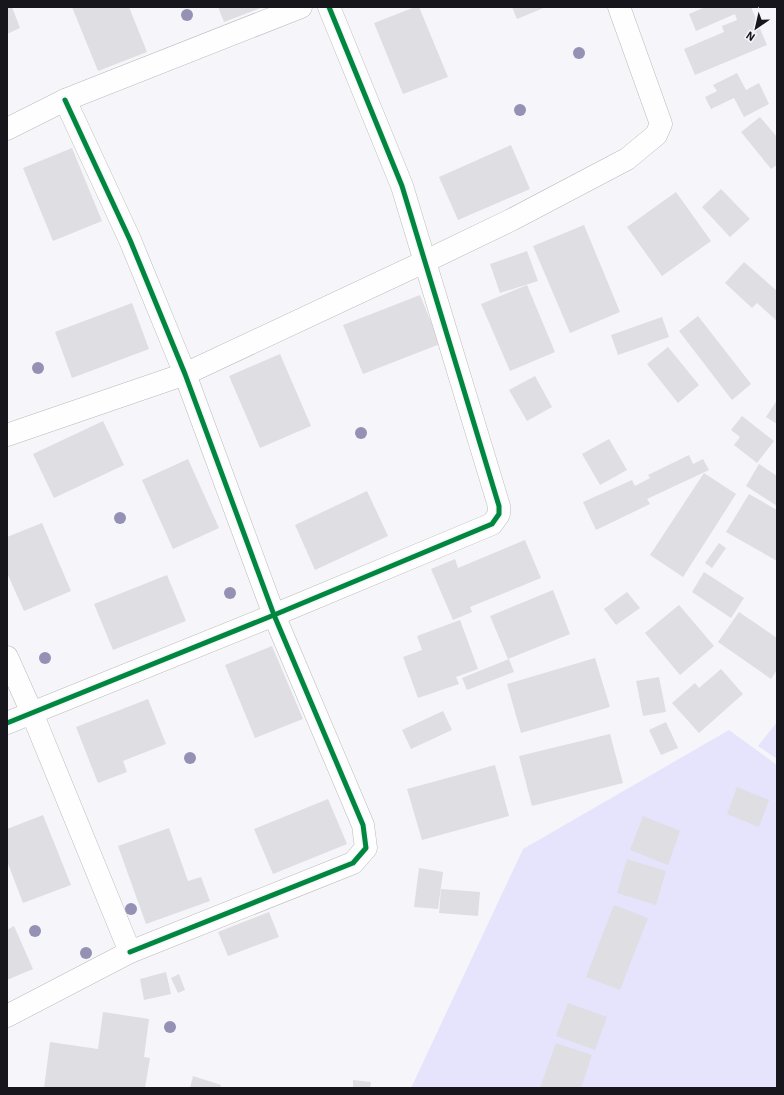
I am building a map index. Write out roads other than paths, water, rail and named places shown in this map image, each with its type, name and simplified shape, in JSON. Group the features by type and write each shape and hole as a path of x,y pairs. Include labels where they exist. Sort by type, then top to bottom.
{"street":[{"path":"7,129 65,100 301,7"},
{"path":"7,723 274,615 492,524 499,514 499,506 426,261 402,186 329,7"},
{"path":"7,435 185,374 512,220 627,159 656,135 661,124 619,7"},
{"path":"7,1016 130,952 353,863 366,848 363,825 274,615 185,374 130,240 65,100"},
{"path":"7,657 32,713 130,952"}]}
